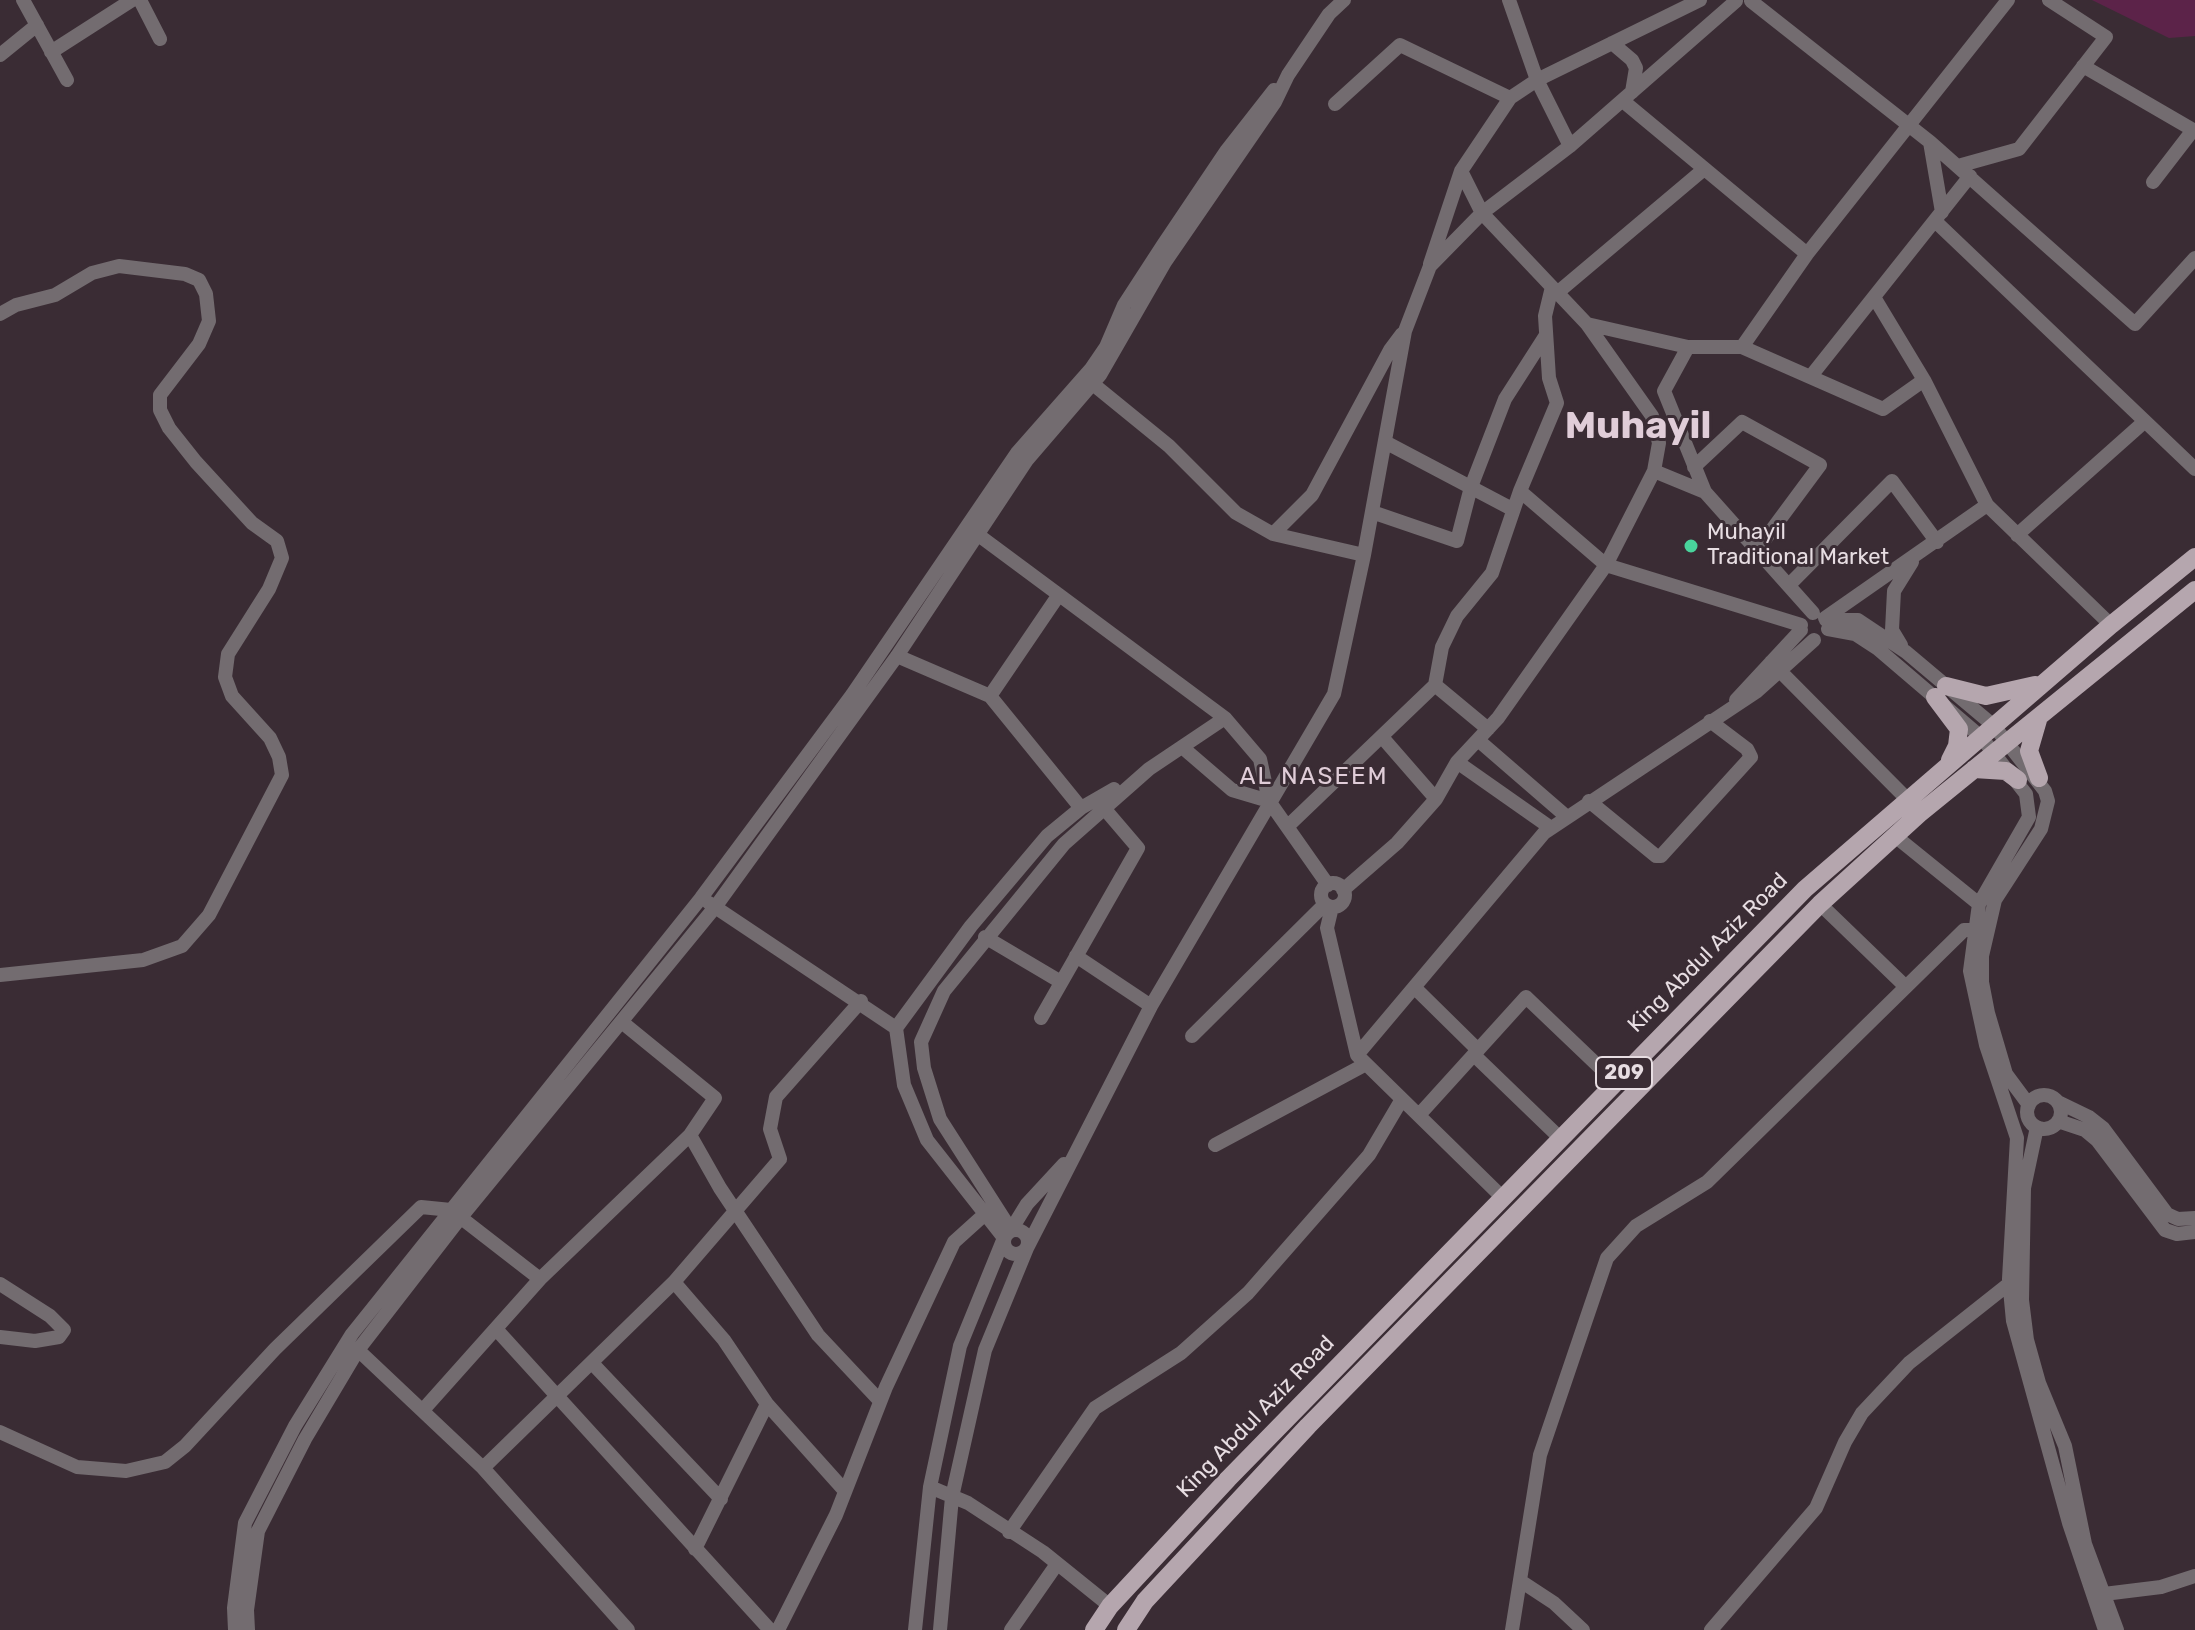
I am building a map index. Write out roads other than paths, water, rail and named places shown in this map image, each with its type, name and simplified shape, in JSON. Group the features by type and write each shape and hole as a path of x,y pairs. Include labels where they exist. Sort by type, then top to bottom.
{"main road":[{"name":"King Abdul Aziz Road","path":"1094,1630 1110,1606 1502,1197 1805,889 2111,625 2195,557"},
{"name":"King Abdul Aziz Road","path":"1126,1630 1145,1601 1308,1426 1820,904 1974,769 2195,590"},
{"path":"1940,692 1986,696 2014,692 2045,682"},
{"path":"1940,692 1959,729 1957,746 1946,766"},
{"path":"2039,717 2029,751 2039,778"},
{"path":"1974,769 2006,771 2018,780"}],"street":[{"path":"23,0 67,80"},
{"path":"51,52 132,0"},
{"path":"140,0 160,39"},
{"path":"235,1630 234,1608 245,1523 295,1426 352,1334 623,1023 716,906 897,656 1027,460 1089,380 1165,262 1275,102 1288,75 1329,14 1344,0"},
{"path":"1509,0 1537,80 1570,146"},
{"path":"1027,1248 1151,1006 1334,694 1364,555 1405,331 1461,171 1510,98 1537,80 1700,0"},
{"path":"1430,266 1482,213 1570,146 1735,0 1752,0 1910,125 2135,324 2195,258"},
{"path":"1742,347 1807,254 2008,0"},
{"path":"1958,166 2019,149 2106,37 2049,0"},
{"path":"0,55 37,25"},
{"path":"1612,43 1632,60 1636,68 1627,97"},
{"path":"1335,104 1400,45 1510,98"},
{"path":"2083,66 2194,131 2153,182"},
{"path":"1627,97 1703,170 1807,254"},
{"path":"1930,142 1938,216 2195,469"},
{"path":"1289,825 1435,685 1442,647 1457,616 1492,573 1512,509 1557,403 1549,378 1545,316 1555,290 1703,170"},
{"path":"1343,890 1397,843 1436,799 1457,762 1483,734 1606,565 1654,471 1659,443 1652,416 1587,324 1482,213 1461,171"},
{"path":"1811,376 1970,176"},
{"path":"0,314 16,305 55,295 92,273 119,266 185,274 199,280 206,294 209,321 199,344 160,395 160,410 169,428 196,462 252,523 277,541 282,558 269,589 228,654 225,677 232,696 270,738 279,757 282,775 209,915 182,946 143,960 0,975"},
{"path":"1874,297 1924,380 1987,505 2111,625"},
{"path":"1587,324 1688,347 1742,347 1883,409 1924,380"},
{"path":"1273,534 1312,495 1390,350 1405,331"},
{"path":"1372,512 1457,541 1471,487 1505,399 1546,335"},
{"path":"1688,347 1664,391 1705,492 1823,620 1855,634 1940,692 2039,778 2048,801 2041,829 2009,874 1980,929 1970,971 1996,1079 2017,1138 2010,1283 2022,1364 2048,1439 2081,1562 2105,1630"},
{"path":"1089,380 1169,446 1236,513 1273,534 1364,555"},
{"path":"248,1630 247,1610 258,1531 305,1439 358,1350 456,1213 701,898 852,695 1017,453 1089,380"},
{"path":"1694,467 1742,422 1820,465 1757,550"},
{"path":"2017,535 2144,422"},
{"path":"1385,442 1512,509"},
{"path":"1654,471 1705,492"},
{"path":"1789,585 1892,481 1937,542"},
{"path":"1520,491 1606,565 1801,628 1814,640"},
{"path":"1823,620 1987,505"},
{"path":"977,534 1225,718 1260,759 1269,801 1289,825 1328,885"},
{"path":"1918,554 1894,591 1892,630 1940,692"},
{"path":"990,696 1058,596"},
{"path":"1775,666 1805,617 1858,620 1906,652"},
{"path":"1215,1145 1362,1060 1415,988 1551,828 1728,709 1775,666 1822,638 1823,620"},
{"path":"897,656 990,696 1081,808"},
{"path":"1775,666 1907,799"},
{"path":"1435,685 1567,817"},
{"path":"940,1630 952,1497 985,1350 1029,1242 1023,1232 1008,1234 985,1214 927,1140 904,1085 896,1028 971,926 1047,836 1081,808 1149,769 1225,718"},
{"path":"1589,801 1656,856 1661,856 1751,757 1747,749 1710,721"},
{"path":"1382,737 1436,799"},
{"path":"1182,747 1232,790 1269,801"},
{"path":"2002,747 2026,794 2029,817 1979,904 1982,982 2006,1074 2031,1116"},
{"path":"1457,762 1551,828"},
{"path":"1008,1234 940,1119 924,1068 921,1042 944,991 985,937 1064,844 1149,769"},
{"path":"1041,1018 1138,848 1103,807"},
{"path":"1895,836 1979,904"},
{"path":"1192,1036 1328,906 1343,901 1343,890 1337,884 1328,885"},
{"path":"1328,885 1321,896 1328,906 1327,928 1362,1060 1502,1197"},
{"path":"701,898 921,1042"},
{"path":"1820,904 1906,987"},
{"path":"1512,1630 1540,1455 1607,1258 1636,1226 1707,1182 1964,930 1980,929"},
{"path":"985,937 1061,982"},
{"path":"1076,956 1151,1006"},
{"path":"1415,988 1560,1138"},
{"path":"1419,1115 1526,997 1615,1082"},
{"path":"483,1468 674,1282 780,1159 770,1129 776,1097 861,1001"},
{"path":"423,1410 540,1279 690,1135 715,1098 623,1023"},
{"path":"1996,1079 2031,1116 2048,1128 2058,1121"},
{"path":"2117,1630 2085,1544 2065,1446 2039,1383 2027,1340 2022,1300 2024,1188 2031,1116 2042,1095 2089,1117 2103,1128 2167,1214 2178,1219 2195,1218"},
{"path":"1009,1532 1095,1408 1181,1353 1248,1293 1369,1155 1402,1099"},
{"path":"2058,1102 2058,1121"},
{"path":"2058,1121 2085,1130 2097,1140 2165,1230 2177,1234 2195,1232"},
{"path":"690,1135 818,1335 880,1401"},
{"path":"915,1630 930,1487 960,1346 1008,1234 1027,1204 1077,1150"},
{"path":"0,1432 77,1467 126,1471 165,1462 185,1446 275,1349 421,1207 456,1213 540,1279"},
{"path":"778,1630 845,1491 880,1401 954,1242 985,1214"},
{"path":"674,1282 724,1340 767,1404 845,1491"},
{"path":"1711,1630 1816,1508 1862,1413 1909,1363 2010,1283"},
{"path":"0,1284 50,1316 64,1330 59,1337 35,1341 0,1337"},
{"path":"496,1329 770,1630"},
{"path":"358,1350 483,1468 628,1630"},
{"path":"592,1363 721,1499"},
{"path":"695,1549 767,1404"},
{"path":"930,1487 1009,1532 1057,1564 1110,1606"},
{"path":"1011,1630 1057,1564"},
{"path":"2104,1594 2161,1587 2195,1576"},
{"path":"1522,1582 1554,1603 1583,1630"}],"place":[{"name":"Muhayil Traditional Market","path":"1691,546"}],"district":[{"name":"Muhayil","path":"1638,427"},
{"name":"AL NASEEM","path":"1314,777"}]}
